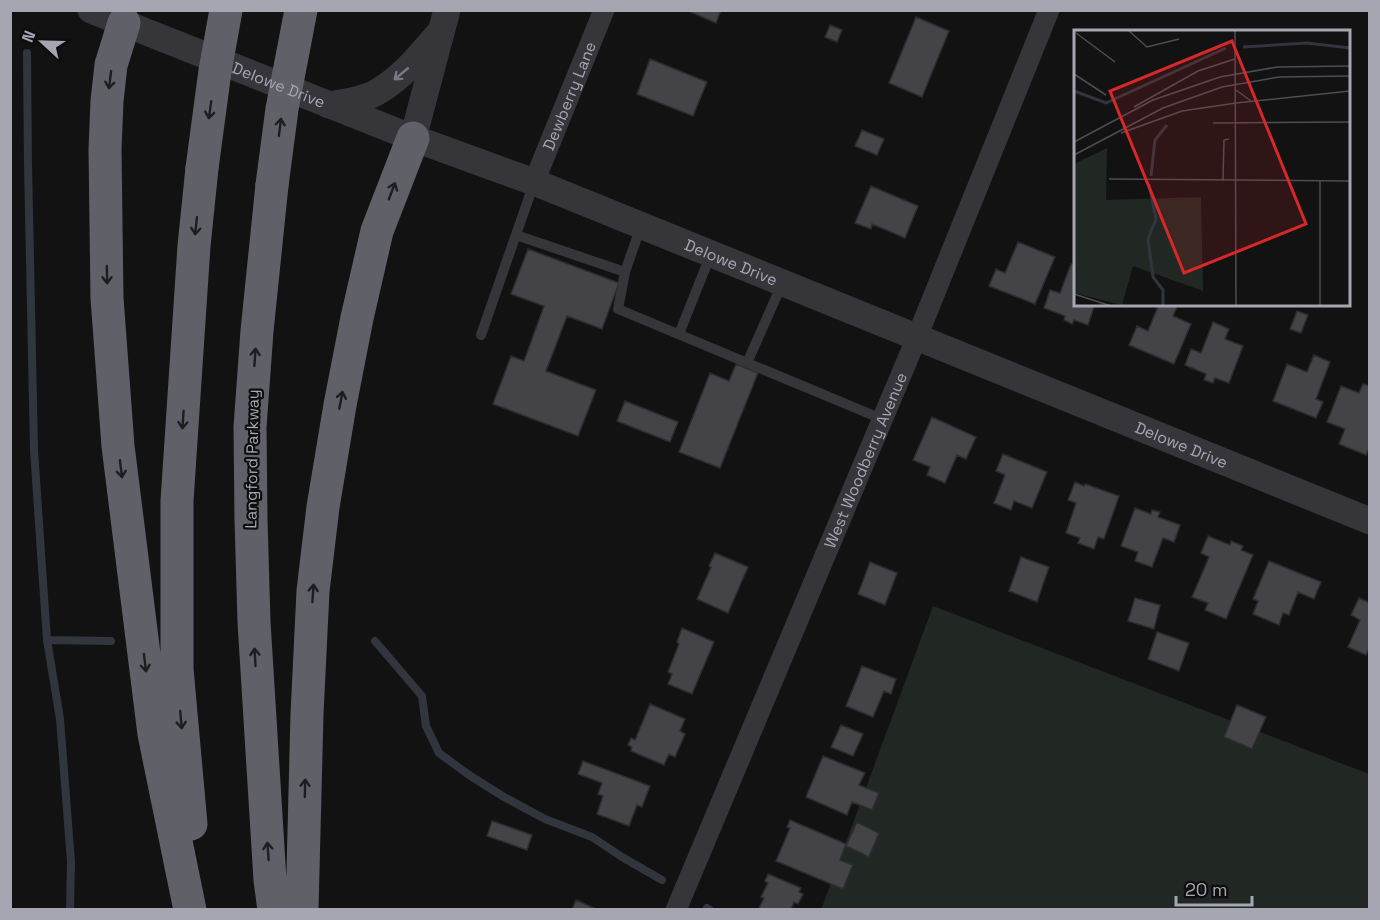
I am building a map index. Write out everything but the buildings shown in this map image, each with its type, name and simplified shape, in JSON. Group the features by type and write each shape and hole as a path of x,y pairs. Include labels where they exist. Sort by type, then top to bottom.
{"highway":[{"path":"199,909 177,669 177,501 194,246 215,72 226,10"},
{"name":"Langford Parkway","path":"274,909 270,880 254,622 250,439 257,331 272,185 282,109 301,10"},
{"path":"124,23 111,65 105,149 107,298 118,446 154,734 190,909"},
{"path":"302,909 313,591 323,507 344,383 377,231 413,138"}],"street":[{"name":"Delowe Drive","path":"91,10 413,138 534,182 1370,521"},
{"name":"Dewberry Lane","path":"534,182 604,10"},
{"name":"West Woodberry Avenue","path":"675,909 917,337 1049,10"},
{"path":"329,105 378,92 408,69 444,21"},
{"path":"413,138 444,21"}],"lane":[{"path":"481,335 534,182"},
{"path":"641,226 625,272 618,309 882,419"},
{"path":"516,235 625,272"},
{"path":"679,334 711,254"},
{"path":"747,363 783,283"}],"shaded area":[{"path":"933,606 1369,774 1369,909 821,910"}],"waterway":[{"path":"27,53 34,450 47,640 60,719 71,862 70,910"},
{"path":"47,640 111,641"},
{"path":"375,641 422,696 426,726 439,753 504,797 545,819 592,837 662,880"}]}
